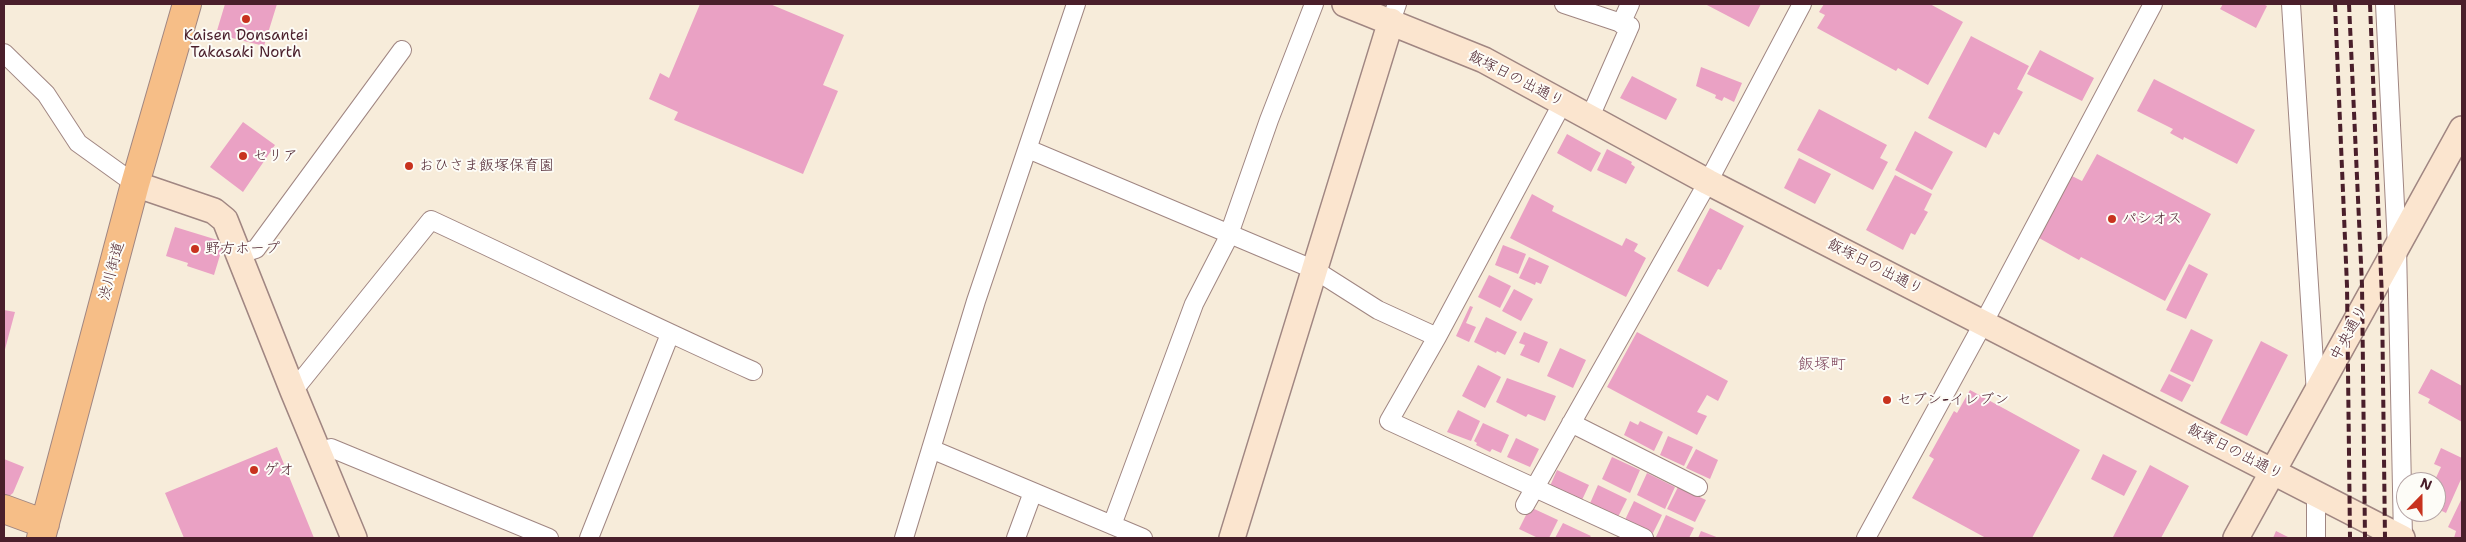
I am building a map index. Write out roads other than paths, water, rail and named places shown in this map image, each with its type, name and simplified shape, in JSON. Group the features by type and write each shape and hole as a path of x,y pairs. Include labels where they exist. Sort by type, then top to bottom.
{"main road":[{"name":"渋川街道","path":"43,531 135,184 187,4"},
{"path":"4,509 43,531"}],"street":[{"path":"904,538 976,301 1076,4"},
{"path":"1112,525 1194,304 1229,234 1269,120 1314,4"},
{"name":"飯塚日の出通り","path":"1345,4 1394,12 1708,182 2402,538"},
{"path":"1564,4 1630,26 1590,117"},
{"path":"1621,24 1630,4"},
{"path":"1524,505 1708,182 1802,4"},
{"path":"1866,538 1984,322 2152,4"},
{"path":"2291,4 2316,394"},
{"path":"2385,4 2397,246 2402,538"},
{"path":"1232,538 1394,12"},
{"path":"240,254 256,249 402,50"},
{"path":"4,53 46,94 78,142 135,184 214,211 225,220 354,538"},
{"path":"1563,102 1437,337 1389,422 1644,538"},
{"name":"中央通り","path":"2236,538 2462,129"},
{"path":"1028,149 1314,270 1378,310 1437,337"},
{"path":"293,391 431,220 670,334 753,370"},
{"path":"589,538 670,334"},
{"path":"1571,424 1698,487"},
{"path":"319,452 332,448 549,538"},
{"path":"931,449 1143,538"},
{"path":"1016,538 1033,492"},
{"path":"2316,493 2316,538"}],"railway":[{"path":"2335,4 2347,286 2350,538"},
{"path":"2349,4 2362,285 2365,538"},
{"path":"2370,4 2382,299 2385,538"}],"place":[{"name":"Kaisen Donsantei Takasaki North","path":"246,19"},
{"name":"セリア","path":"243,156"},
{"name":"おひさま飯塚保育園","path":"409,166"},
{"name":"パシオス","path":"2112,219"},
{"name":"野方ホープ","path":"195,249"},
{"name":"セブン-イレブン","path":"1887,400"},
{"name":"ゲオ","path":"254,470"}],"district":[{"name":"飯塚町","path":"1822,365"}]}
